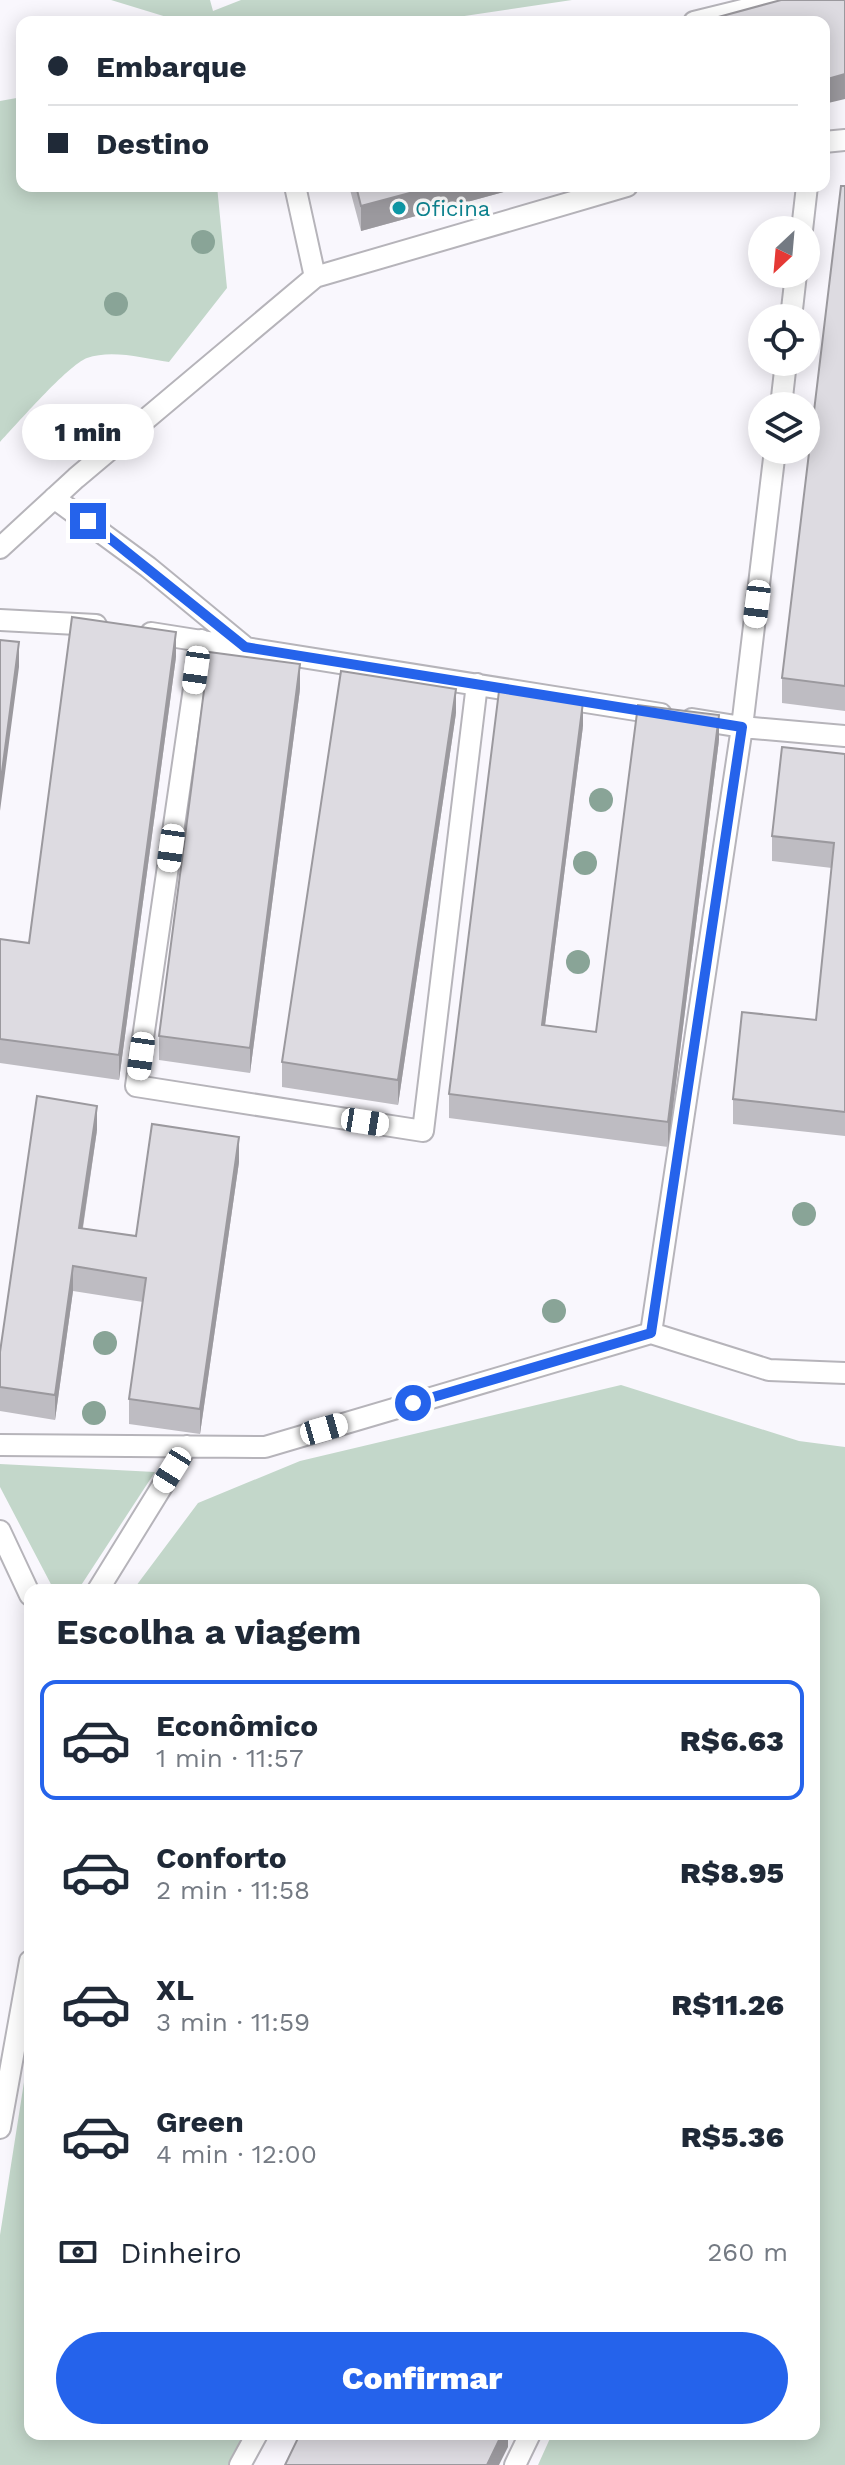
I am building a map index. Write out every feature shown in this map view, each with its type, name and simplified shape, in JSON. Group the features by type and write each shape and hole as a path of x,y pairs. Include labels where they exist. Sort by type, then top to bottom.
{"lane":[{"path":"718,16 783,0"},
{"path":"296,192 315,277"},
{"path":"0,548 54,498 315,277 606,192"},
{"path":"804,216 806,192"},
{"path":"651,1333 742,727 773,464"},
{"path":"54,498 148,567 245,647"},
{"path":"0,620 122,628 742,727 845,736"},
{"path":"201,640 136,1086 423,1131 477,684"},
{"path":"0,1445 265,1447 651,1333 769,1370 845,1373"},
{"path":"102,1584 187,1446"},
{"path":"0,1531 25,1584"},
{"path":"0,2128 24,1994"},
{"path":"240,2465 254,2440"},
{"path":"515,2465 527,2440"}],"green space":[{"path":"111,0 210,0 213,11 241,0 572,0 464,16 163,16"},
{"path":"16,98 16,192 218,192 227,288 169,362 117,354 87,358 55,383 0,442 0,101"},
{"path":"621,1385 799,1441 845,1447 845,2465 538,2465 549,2440 820,2440 820,1584 137,1584 198,1503 300,1461"},
{"path":"0,1464 155,1472 82,1584 51,1584 0,1487"},
{"path":"24,2082 24,2440 254,2440 240,2465 0,2465 0,2235"}],"building":[{"path":"781,0 845,0 845,74 830,78 830,16 722,16"},
{"path":"841,186 845,186 845,686 782,678 808,464 820,464 820,392 816,392"},
{"path":"358,192 414,192 361,206"},
{"path":"72,617 176,632 119,1055 0,1039 0,939 29,943"},
{"path":"0,640 19,642 0,787"},
{"path":"209,652 300,664 250,1048 159,1036"},
{"path":"341,671 456,689 398,1080 282,1062"},
{"path":"499,691 583,702 542,1025 596,1032 638,705 719,715 668,1122 449,1094"},
{"path":"782,747 845,754 845,1112 733,1099 742,1012 816,1020 834,843 772,836"},
{"path":"37,1096 97,1106 79,1228 136,1236 152,1124 239,1137 200,1409 129,1399 146,1278 73,1266 55,1395 0,1387 0,1352"},
{"path":"297,2440 499,2440 487,2465 285,2465"}],"place":[{"name":"Oficina","path":"399,208"}],"route":[{"path":"88,521 245,647 742,727 651,1333 413,1403"}]}
